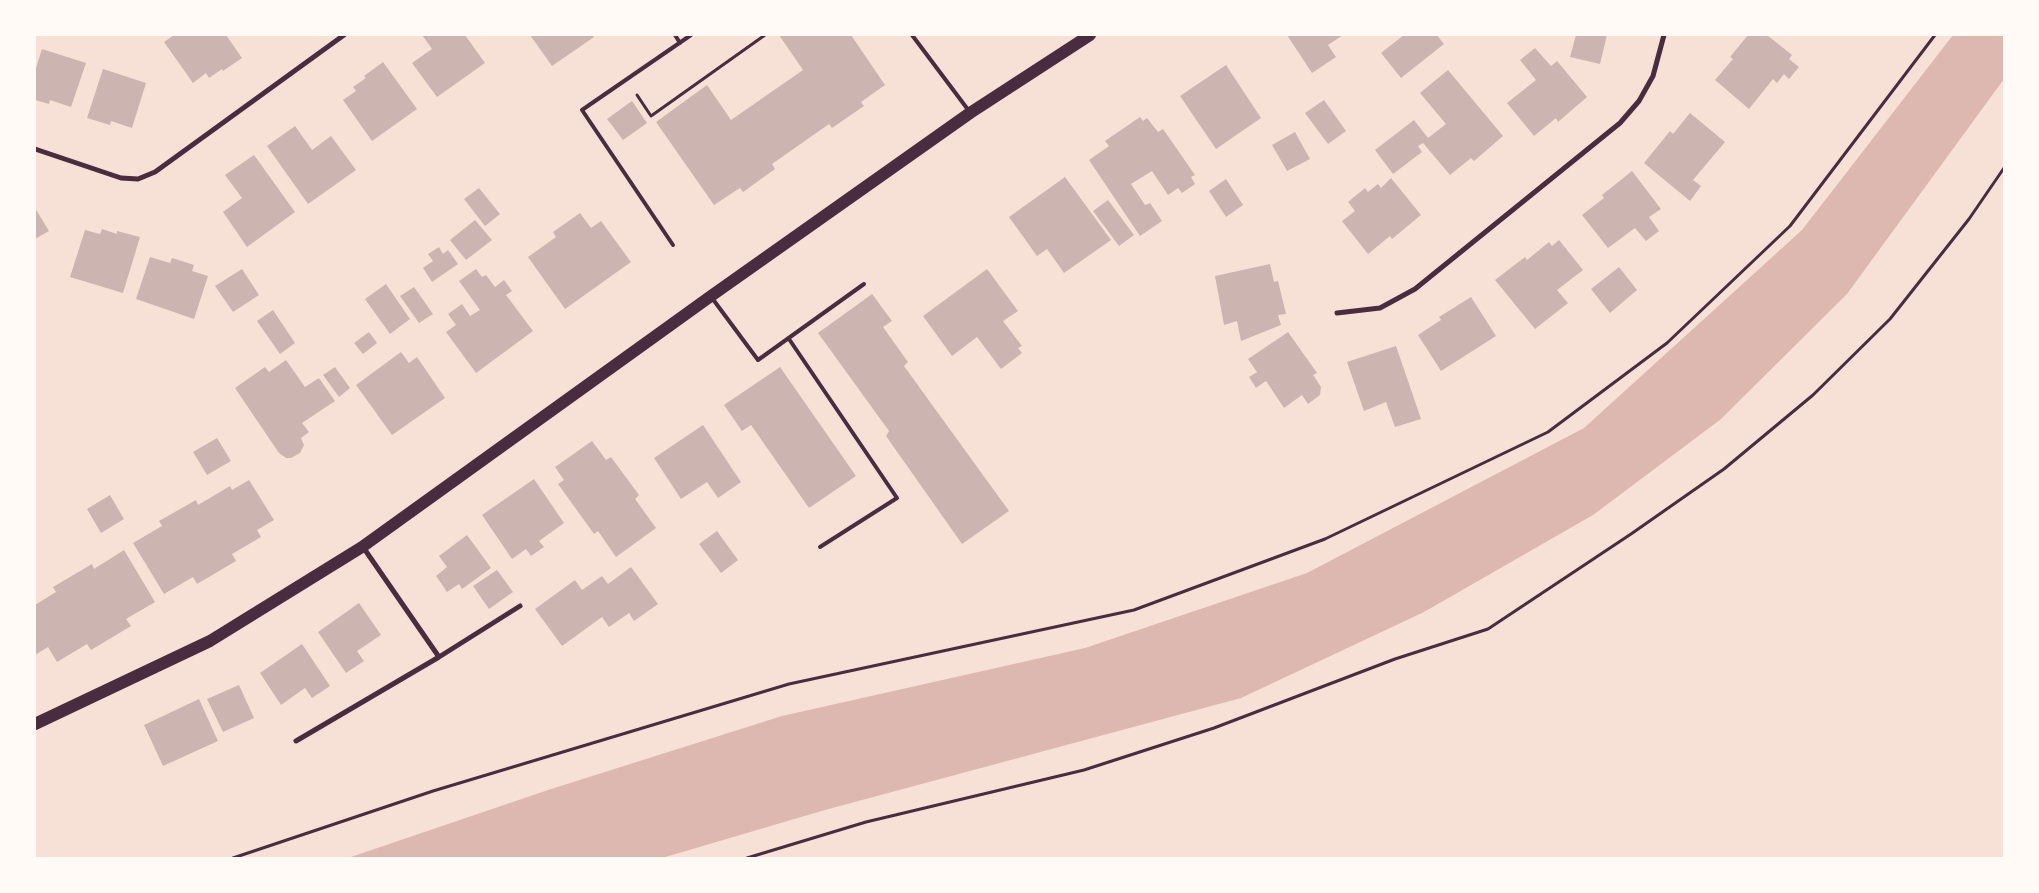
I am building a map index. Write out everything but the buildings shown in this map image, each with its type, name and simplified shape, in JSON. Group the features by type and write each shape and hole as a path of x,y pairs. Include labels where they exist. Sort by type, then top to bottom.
{"main road":[{"path":"35,724 210,641 362,547 711,296 970,113 1090,35"}],"street":[{"path":"35,149 120,178 138,179 155,172 344,35"},
{"path":"1337,313 1380,308 1415,289 1620,123 1639,101 1653,76 1664,35"},
{"path":"362,547 439,657"},
{"path":"296,741 439,657 520,606"}],"lane":[{"path":"674,35 680,42"},
{"path":"673,245 582,110 691,35"},
{"path":"912,35 970,113"},
{"path":"711,296 758,360 864,284"},
{"path":"789,338 897,498 820,547"}],"path":[{"path":"753,35 757,40"},
{"path":"627,80 651,116 765,35"},
{"path":"233,858 433,791 789,684 1134,610 1326,539 1548,432 1667,343 1790,226 1935,35"},
{"path":"747,858 866,822 1084,770 1214,728 1395,659 1488,629 1623,540 1724,469 1812,395 1890,319 1969,219 2004,168"}],"shaded area":[{"path":"1953,35 2004,35 2004,79 1847,294 1721,419 1593,515 1424,612 1241,698 825,810 662,858 348,858 548,790 782,716 1085,648 1307,573 1584,428 1802,230"}]}
